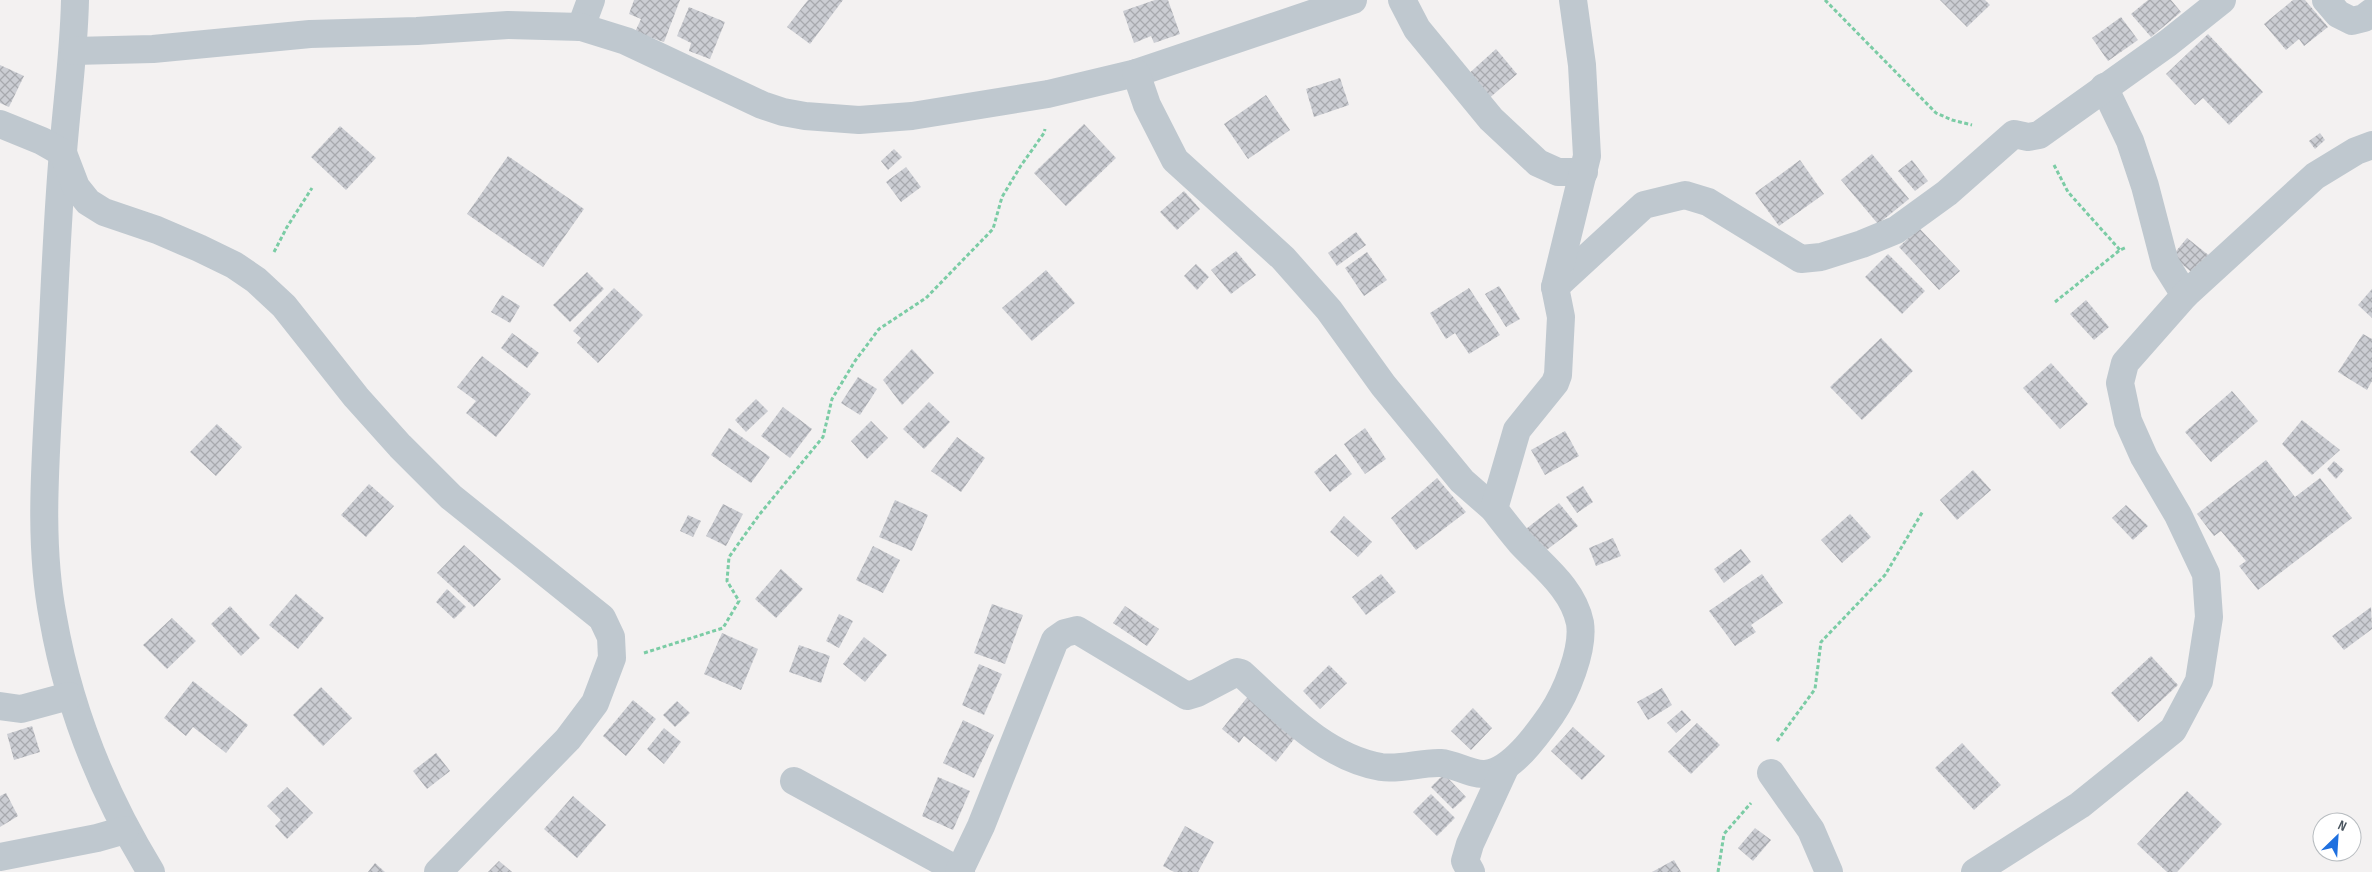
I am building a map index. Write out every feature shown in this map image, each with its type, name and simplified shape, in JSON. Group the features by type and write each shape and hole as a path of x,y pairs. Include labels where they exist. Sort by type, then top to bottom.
{"street":[{"path":"75,0 74,51 63,153 46,464 44,535 52,616 69,696 90,755 125,830 151,872"},
{"path":"581,27 591,0"},
{"path":"74,51 153,49 310,34 417,31 508,25 581,27 626,41 762,105 805,116 859,120 912,116 1048,94 1136,73 1353,0"},
{"path":"1402,0 1417,29 1491,119 1538,163 1558,172 1584,172"},
{"path":"1494,509 1517,430 1555,384 1558,375 1560,317 1555,288 1587,156 1584,99 1573,0"},
{"path":"1555,288 1644,205 1685,196 1708,202 1802,259 1822,257 1896,230 1947,193 2014,134 2028,137 2039,136 2104,87 2168,43 2222,0"},
{"path":"2326,0 2338,14 2352,21 2364,18 2372,12"},
{"path":"1136,73 1147,105 1175,160 1283,258 1329,310 1383,385 1456,474 1494,509 1519,541 1568,594 1580,622 1580,646 1560,702 1542,728 1505,768 1470,844 1465,862 1471,872"},
{"path":"2104,87 2130,141 2145,186 2165,263 2185,295"},
{"path":"0,124 42,141 63,153 76,187 88,202 104,212 157,230 198,248 234,265 256,280 284,306 356,397 400,446 452,497 602,618 611,637 612,658 595,703 568,739 438,872"},
{"path":"1975,872 2080,805 2173,730 2199,681 2209,617 2206,574 2178,515 2144,457 2128,421 2120,383 2125,363 2185,295 2315,176 2356,151 2372,145"},
{"path":"794,780 960,872 981,826 1055,640 1065,633 1077,630 1188,696 1197,694 1237,672 1241,673 1315,739 1357,760 1381,767 1404,768 1441,763 1484,774 1505,768"},
{"path":"0,706 21,709 69,696"},
{"path":"1771,773 1811,830 1829,872"},
{"path":"0,857 88,840 125,830"}],"path":[{"path":"1825,0 1936,113 1952,120"},
{"path":"612,658 645,653 723,628 739,601 726,581 729,557 759,515 823,437 832,399 855,361 879,329 926,298 993,229 1002,197 1020,167 1044,134 1048,94"},
{"path":"2039,136 2068,192 2120,250"},
{"path":"256,280 312,188"},
{"path":"2055,302 2120,250 2158,236"},
{"path":"1718,872 1724,834 1746,810 1771,773 1767,762 1774,745 1815,689 1821,642 1885,575 1923,511"}],"building":[{"path":"634,0 680,0 664,42 635,32 641,19 629,14"},
{"path":"808,0 843,0 810,44 787,27"},
{"path":"1155,0 1168,0 1180,34 1154,43 1151,36 1134,43 1123,11"},
{"path":"1940,0 1985,0 1990,5 1967,27"},
{"path":"2148,0 2171,0 2181,12 2151,37 2131,14"},
{"path":"2293,0 2305,0 2328,27 2304,46 2299,39 2286,50 2264,24"},
{"path":"689,7 725,22 710,59 689,51 691,43 677,36"},
{"path":"2121,17 2138,40 2108,61 2092,38"},
{"path":"2208,34 2263,92 2229,125 2203,98 2195,105 2166,74"},
{"path":"1496,49 1517,74 1486,101 1465,77"},
{"path":"0,65 24,76 9,107 0,103"},
{"path":"1340,78 1349,105 1314,117 1306,89"},
{"path":"1266,95 1290,130 1248,159 1224,124"},
{"path":"1084,124 1116,158 1066,206 1034,173"},
{"path":"340,126 376,158 346,190 311,157"},
{"path":"2320,133 2325,140 2315,149 2309,141"},
{"path":"894,149 902,157 888,170 881,161"},
{"path":"1872,154 1909,199 1878,224 1841,180"},
{"path":"508,156 584,209 543,267 467,214"},
{"path":"1800,160 1824,194 1779,226 1755,193"},
{"path":"1912,160 1928,181 1915,191 1898,171"},
{"path":"906,167 921,187 901,202 886,182"},
{"path":"1184,191 1200,209 1177,230 1160,212"},
{"path":"1919,228 1960,271 1939,290 1899,247"},
{"path":"1356,232 1366,245 1337,266 1328,253"},
{"path":"2187,238 2211,257 2195,275 2172,256"},
{"path":"1236,251 1256,275 1231,294 1211,270"},
{"path":"1367,252 1387,280 1364,296 1345,268"},
{"path":"1888,254 1925,291 1902,314 1865,277"},
{"path":"1196,264 1209,277 1197,290 1184,276"},
{"path":"1046,270 1075,303 1032,341 1002,308"},
{"path":"587,272 604,289 570,322 553,305"},
{"path":"1499,286 1520,319 1506,327 1485,294"},
{"path":"614,288 643,315 598,363 577,343 581,338 573,331"},
{"path":"1469,288 1500,335 1469,354 1455,333 1446,339 1430,313"},
{"path":"2372,289 2372,318 2358,305"},
{"path":"502,295 520,306 510,323 491,312"},
{"path":"2086,300 2109,327 2094,340 2070,314"},
{"path":"512,333 539,353 527,368 501,348"},
{"path":"2363,334 2372,339 2372,381 2367,390 2338,372"},
{"path":"1881,338 1913,371 1862,420 1830,387"},
{"path":"912,349 934,373 902,405 883,380"},
{"path":"482,356 531,394 496,437 466,413 476,401 457,387"},
{"path":"2051,363 2088,404 2060,429 2023,388"},
{"path":"858,377 877,389 860,415 841,403"},
{"path":"2232,391 2258,421 2211,462 2185,432"},
{"path":"756,399 768,411 746,432 735,420"},
{"path":"929,402 950,422 924,449 903,429"},
{"path":"783,407 812,429 790,458 761,436"},
{"path":"2302,420 2340,450 2312,475 2282,444"},
{"path":"871,421 888,438 867,459 851,441"},
{"path":"217,424 242,447 216,476 190,452"},
{"path":"729,428 770,457 751,483 711,455"},
{"path":"1365,428 1386,459 1365,474 1344,444"},
{"path":"1565,431 1579,456 1545,475 1531,450"},
{"path":"957,437 985,458 961,492 931,471"},
{"path":"1336,454 1352,474 1330,492 1314,472"},
{"path":"2266,460 2295,497 2320,478 2352,518 2258,590 2239,566 2246,561 2221,531 2214,536 2197,514"},
{"path":"2334,461 2344,470 2336,479 2327,469"},
{"path":"1973,470 1991,490 1957,520 1940,500"},
{"path":"1437,478 1466,512 1416,550 1391,518"},
{"path":"369,484 394,506 366,537 341,515"},
{"path":"1583,486 1593,502 1577,513 1566,497"},
{"path":"895,500 928,515 912,551 879,537"},
{"path":"1559,503 1578,526 1540,555 1522,532"},
{"path":"723,504 743,514 726,546 706,536"},
{"path":"2126,505 2148,526 2133,540 2112,518"},
{"path":"1850,514 1871,537 1842,563 1821,540"},
{"path":"688,515 701,521 693,537 680,531"},
{"path":"1344,516 1372,542 1358,557 1330,532"},
{"path":"1613,538 1621,556 1596,566 1589,548"},
{"path":"464,545 501,579 474,607 437,573"},
{"path":"873,546 900,560 883,593 856,580"},
{"path":"1741,549 1751,562 1724,583 1714,569"},
{"path":"781,569 803,589 776,618 755,599"},
{"path":"1381,574 1396,592 1366,615 1352,597"},
{"path":"1762,574 1783,603 1751,625 1756,632 1735,646 1709,611"},
{"path":"447,589 466,607 454,619 436,602"},
{"path":"296,594 324,618 298,649 269,625"},
{"path":"992,604 1023,615 1005,664 974,653"},
{"path":"230,606 260,638 241,656 211,624"},
{"path":"1125,606 1159,629 1147,646 1113,623"},
{"path":"2371,607 2372,629 2344,650 2332,636"},
{"path":"839,614 853,621 839,648 826,641"},
{"path":"172,618 196,641 167,669 143,645"},
{"path":"722,633 758,649 741,690 704,674"},
{"path":"864,637 887,655 865,682 843,664"},
{"path":"799,645 830,656 821,683 789,672"},
{"path":"2151,656 2178,685 2138,722 2111,693"},
{"path":"979,664 1002,674 984,715 962,705"},
{"path":"1329,665 1347,683 1320,709 1303,691"},
{"path":"193,681 248,725 226,753 193,727 186,736 164,718"},
{"path":"321,687 352,718 323,746 293,715"},
{"path":"1662,688 1672,705 1648,720 1637,702"},
{"path":"1253,690 1302,729 1276,762 1244,736 1239,743 1222,729"},
{"path":"633,700 656,719 626,756 603,736"},
{"path":"677,701 690,713 675,727 663,715"},
{"path":"1473,708 1492,728 1471,750 1451,731"},
{"path":"1682,710 1691,720 1676,733 1667,723"},
{"path":"963,720 994,735 974,778 943,763"},
{"path":"1697,723 1720,745 1691,774 1668,752"},
{"path":"32,726 40,752 14,760 7,734"},
{"path":"1573,727 1605,756 1582,780 1551,751"},
{"path":"664,728 681,742 664,764 647,749"},
{"path":"1962,743 2001,785 1974,810 1935,768"},
{"path":"436,753 450,771 427,789 413,771"},
{"path":"1444,774 1466,797 1453,809 1431,787"},
{"path":"938,777 970,791 953,830 922,816"},
{"path":"287,787 313,813 287,839 275,826 281,820 267,806"},
{"path":"2187,791 2222,824 2177,872 2167,872 2137,844"},
{"path":"6,793 18,816 0,827 0,796"},
{"path":"1431,794 1455,818 1437,836 1413,812"},
{"path":"573,796 606,825 577,858 544,829"},
{"path":"1185,826 1214,842 1198,872 1174,872 1163,866"},
{"path":"1755,828 1771,840 1753,861 1738,848"},
{"path":"1674,860 1681,872 1652,872"},
{"path":"499,861 512,872 488,872"},
{"path":"375,863 385,872 368,872"}]}
